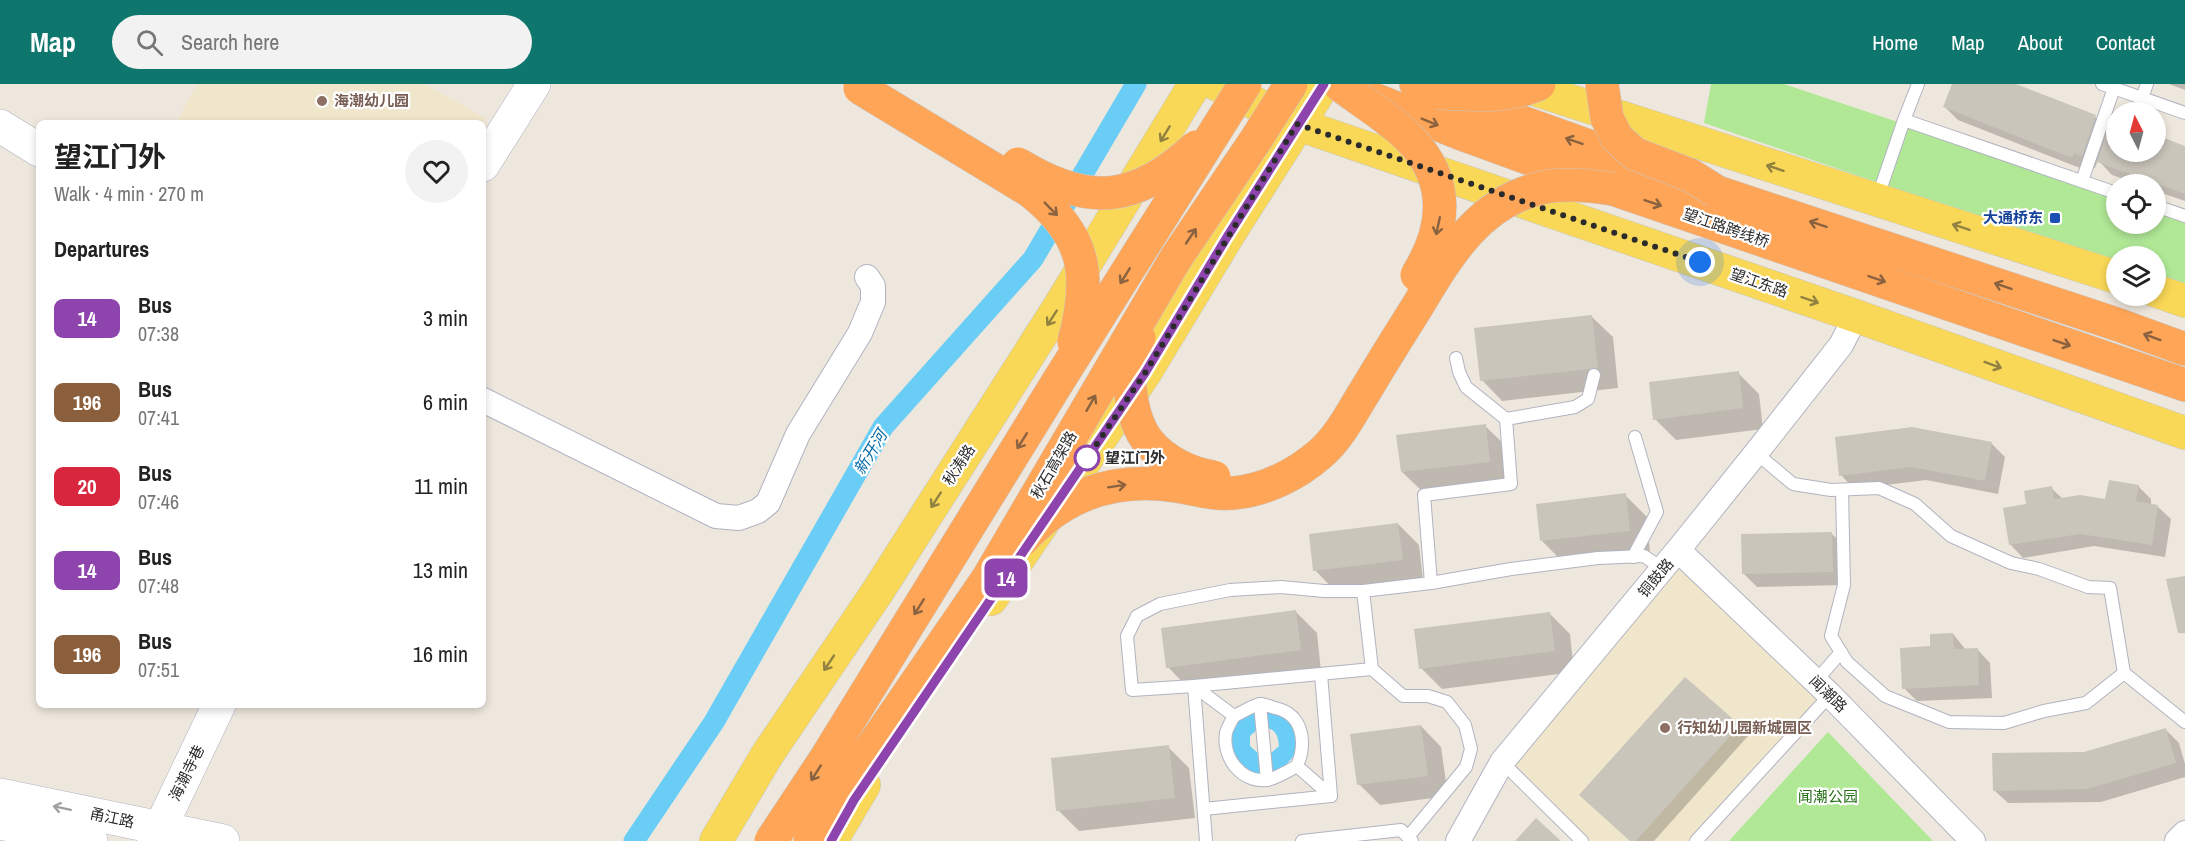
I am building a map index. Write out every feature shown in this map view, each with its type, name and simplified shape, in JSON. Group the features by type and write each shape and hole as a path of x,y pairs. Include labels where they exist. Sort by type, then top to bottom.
{"highway":[{"path":"855,84 1030,191 1051,207 1069,230 1080,257 1084,286 1081,314 1073,344 1059,380"},
{"path":"887,84 1031,172 1061,185 1094,194 1118,193 1145,183 1175,166 1221,123"},
{"path":"771,841 826,758 1245,84"},
{"name":"秋石高架路","path":"810,841 988,578 1153,297 1291,84"},
{"path":"1153,297 1131,359 1130,390 1146,440 1168,460 1184,469 1208,476 1226,478 1244,477 1266,471 1284,463 1308,444 1330,416 1422,268 1433,246 1441,210 1439,190 1422,152 1408,137 1334,84"},
{"name":"望江路跨线桥","path":"1334,84 1458,133 1613,189 2125,364"},
{"path":"1426,88 1493,95 1519,92 1539,84"},
{"path":"1602,84 1607,118 1617,138 1635,154 1690,175 1717,192"},
{"name":"望江路跨线桥","path":"1426,88 1717,192 2185,349"},
{"path":"988,578 1039,522 1065,504 1089,493 1109,487 1146,484 1174,485 1203,491 1233,493 1267,486 1296,471 1321,453 1343,426 1446,259 1471,227 1494,208 1545,187 1575,184 1613,189"},
{"path":"2125,364 2185,385"},
{"path":"2125,364 2185,397"}],"main road":[{"path":"486,160 534,84"},
{"name":"秋涛路","path":"716,841 767,755 878,591 1070,291 1195,84"},
{"name":"望江东路","path":"1216,84 1297,124 1856,316 2185,433"},
{"path":"831,841 854,800 1145,373 1297,124 1334,84"},
{"path":"1518,84 2106,274"},
{"path":"0,126 36,148"},
{"path":"2166,294 2185,301"},
{"name":"海潮寺巷","path":"157,834 218,708"},
{"name":"甬江路","path":"0,795 157,834 223,841"},
{"name":"甬江路","path":"0,823 91,841"}],"street":[{"path":"486,401 716,516 739,518 758,511 768,503 798,434 860,333 873,302 873,286 867,277"},
{"name":"铜鼓路","path":"1458,841 1502,762 1663,569 1756,453 1841,345 1856,316"},
{"name":"闻潮路","path":"1678,550 1823,688 1973,841"},
{"path":"2177,841 2185,833"}],"lane":[{"path":"1877,200 1918,84"},
{"path":"2142,98 2147,84"},
{"path":"2082,181 2108,86 2185,113"},
{"path":"1904,120 2106,189"},
{"path":"2166,209 2185,216"},
{"path":"1431,584 1424,495 1511,484 1506,419 1466,387 1456,358"},
{"path":"1506,419 1575,407 1588,399 1594,375"},
{"path":"1632,557 1657,512 1635,437"},
{"path":"1756,453 1793,484 1842,490 1879,488 1915,504 1952,536 2012,563 2039,569 2088,587 2110,588 2124,674 2185,722"},
{"path":"1842,490 1844,585 1831,636 1847,662 1885,696 1949,722 2004,723 2044,711 2086,703 2124,674"},
{"path":"1372,669 1132,690 1127,636 1137,616 1160,604 1230,590 1281,586 1324,591 1363,591 1431,584 1511,569 1598,558 1644,556 1663,569"},
{"path":"1302,841 1401,830 1410,839 1466,768 1472,749 1464,725 1447,702 1428,696 1403,696 1372,669 1363,591"},
{"path":"1696,841 1823,688 1841,652"},
{"path":"1321,674 1331,796"},
{"path":"1194,686 1234,716"},
{"path":"1194,686 1206,841"},
{"path":"1260,704 1267,780"},
{"path":"1260,704 1286,710 1299,726 1302,753 1297,766 1267,780 1251,778 1238,770 1229,759 1226,746 1226,732 1234,716 1260,704"},
{"path":"1502,762 1582,841"},
{"path":"1297,766 1331,796"},
{"path":"1204,809 1331,796"}],"shaded area":[{"name":"海潮幼儿园","path":"197,84 425,84 486,118 485,120 178,120"},
{"name":"行知幼儿园新城园区","path":"1678,550 1830,695 1696,841 1582,841 1502,762"}],"green space":[{"path":"1711,84 1784,84 2106,192 2106,234 2166,234 2166,211 2185,218 2185,288 2166,281 2166,246 2106,246 2106,261 1704,123"},
{"name":"闻潮公园","path":"1828,732 1933,841 1729,841"}],"water":[{"path":"1255,708 1258,729 1250,736 1250,746 1260,755 1262,776 1237,761 1230,746 1233,729 1239,719"},
{"path":"1265,708 1279,711 1289,718 1295,729 1298,744 1289,762 1271,775 1269,755 1279,746 1276,734 1266,727"}],"building":[{"path":"1952,84 2016,84 2096,115 2082,156 2074,153 2072,158 1943,107"},
{"path":"2106,136 2106,162 2166,162 2166,139 2185,146 2185,194 2166,187 2166,174 2130,174 2097,162"},
{"path":"1592,315 1598,368 1480,381 1474,328"},
{"path":"1739,371 1743,408 1653,420 1649,382"},
{"path":"1486,424 1490,462 1401,472 1396,435"},
{"path":"1912,427 1992,442 1985,481 1912,467 1839,476 1835,437"},
{"path":"2109,480 2139,485 2136,501 2158,505 2152,545 2080,534 2009,545 2003,508 2026,504 2024,491 2052,486 2054,499 2080,495 2105,499"},
{"path":"1626,493 1630,531 1540,541 1536,504"},
{"path":"1398,523 1403,560 1313,571 1309,534"},
{"path":"1832,532 1833,572 1742,574 1741,534"},
{"path":"2185,576 2185,633 2178,633 2166,579"},
{"path":"1296,610 1301,650 1166,668 1161,628"},
{"path":"1550,612 1555,651 1419,669 1414,629"},
{"path":"1953,633 1954,649 1978,648 1979,685 1902,689 1900,648 1930,646 1930,634"},
{"path":"1685,677 1740,725 1636,841 1630,841 1579,795"},
{"path":"1421,725 1428,776 1357,785 1350,734"},
{"path":"2166,728 2176,763 2087,789 1993,791 1992,753 2084,752"},
{"path":"1169,745 1175,798 1056,811 1051,758"},
{"path":"1536,818 1561,841 1515,841"}],"waterway":[{"name":"新开河","path":"634,841 714,722 883,427 1033,259 1136,84"}],"bus line":[{"name":"14","path":"831,841 854,800 1145,373 1227,237 1324,84"}],"place":[{"name":"海潮幼儿园","path":"322,101"},
{"name":"大通桥东","path":"2055,218"},
{"name":"望江门外","path":"1087,458"},
{"name":"行知幼儿园新城园区","path":"1665,728"}],"route":[{"path":"1087,458 1086,460 1145,373 1297,124 1700,262"}]}
